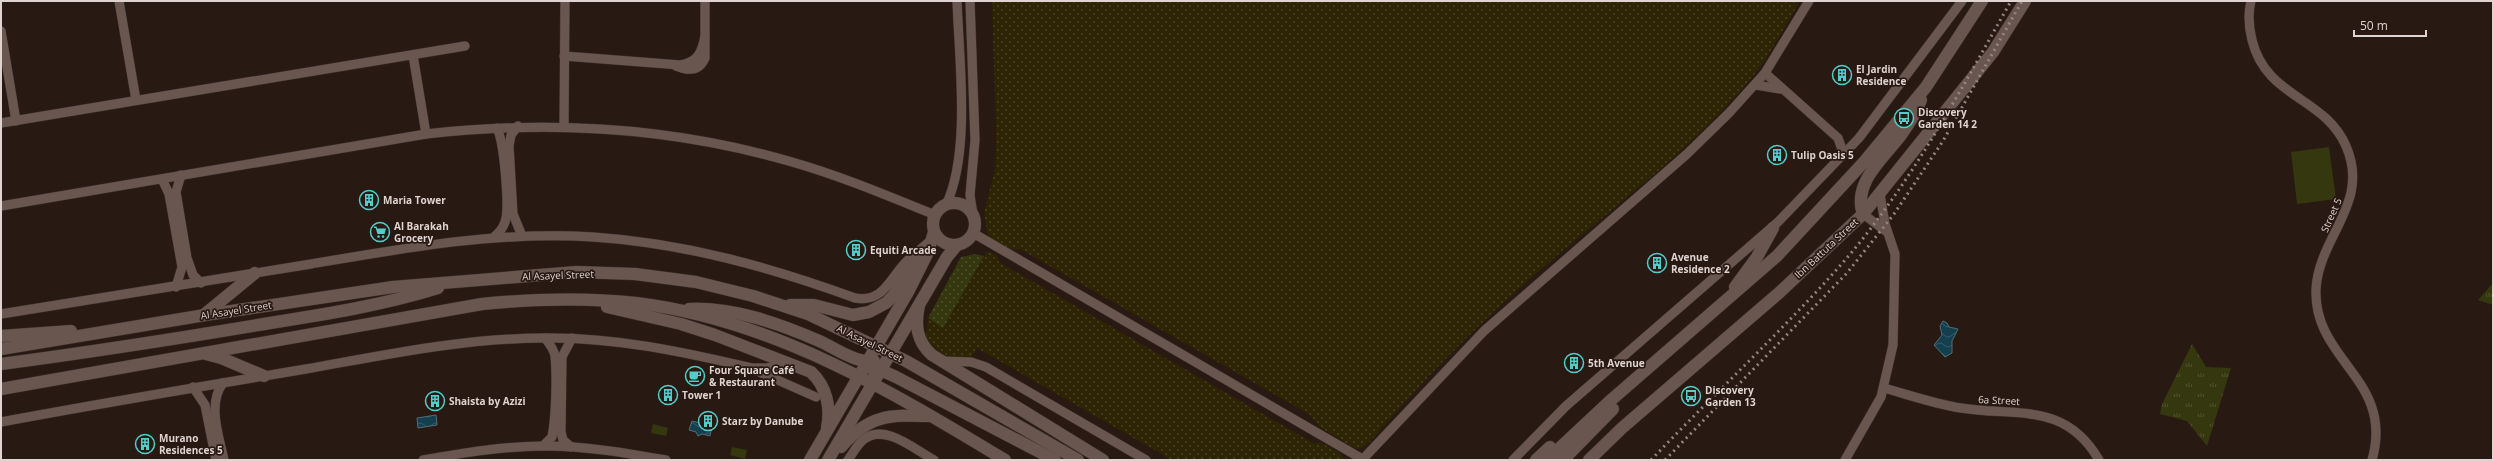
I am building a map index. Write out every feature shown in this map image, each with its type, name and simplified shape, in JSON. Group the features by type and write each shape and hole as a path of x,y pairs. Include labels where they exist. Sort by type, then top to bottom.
{"main road":[{"path":"1547,460 1652,364 1716,312 1777,256 1814,217 1864,162 1926,87 1982,1"},
{"name":"Ibn Battuta Street","path":"1589,460 1622,428 1780,292 1863,214 1993,52 2025,1"},
{"path":"1863,214 1861,203 1865,181 1912,118 1926,87"},
{"path":"810,460 827,428 857,379 873,363 891,353 947,257 957,245 966,241 973,233 975,221 973,215 969,209 958,203 946,205 935,214 934,234 928,252 873,363 829,460"},
{"path":"1716,312 1750,267 1773,228"},
{"path":"934,234 941,241 957,245"},
{"path":"782,306 814,305 853,315 869,312 886,303 913,263 928,252"},
{"name":"Al Asayel Street","path":"1,349 204,314 393,287 457,283 577,272 635,274 696,282 753,296 808,314 873,363 885,390 933,416 1005,460"},
{"path":"204,314 255,273"},
{"path":"1,364 144,344 396,301 457,283"},
{"name":"Al Asayel Street","path":"1,389 482,304 534,299 573,299 636,303 676,310 770,336 857,379 873,363 891,353 1078,460"},
{"path":"573,299 681,324 791,363 811,372 819,379 828,401 829,419 827,428"},
{"path":"919,305 917,316 920,343 939,360 1103,460"},
{"path":"676,310 712,309 745,316 796,331 873,363 896,377 1055,460"},
{"path":"1,336 120,329"},
{"path":"197,354 221,358 264,376"},
{"path":"1536,460 1605,396 1652,364"},
{"path":"1563,460 1615,406 1652,364"},
{"path":"829,460 850,436 869,422 891,416 933,416"}],"street":[{"path":"119,1 136,100"},
{"path":"564,126 565,1"},
{"path":"564,56 624,59 673,65 687,64 697,58 701,51 705,36 705,1"},
{"path":"946,205 955,183 961,138 957,1"},
{"path":"970,1 976,140 970,195 973,215"},
{"path":"973,233 1363,460 1484,331 1687,154 1756,85 1765,73 1808,1"},
{"path":"1513,460 1566,406 1773,228 1844,155 1962,1"},
{"name":"Street 5","path":"2251,1 2250,35 2256,54 2266,71 2279,86 2316,110 2335,127 2350,156 2353,177 2350,199 2320,266 2316,302 2321,325 2326,336 2360,381 2371,400 2376,426 2372,460"},
{"path":"1,31 16,121"},
{"path":"1,123 465,46"},
{"path":"413,55 426,134"},
{"path":"1765,73 1780,88 1838,138 1844,155"},
{"path":"1756,85 1780,88"},
{"path":"518,126 511,135 509,146 513,214 522,236"},
{"path":"1,206 426,134 518,126 564,126 613,129 673,136 733,147 823,172 935,214"},
{"path":"494,237 503,227 506,215 503,146 497,128"},
{"path":"1838,138 1858,138"},
{"path":"181,176 177,186 177,198 187,258 193,275 201,283"},
{"path":"162,179 169,194 181,263 181,274 176,287"},
{"path":"1845,460 1875,409 1884,388 1893,345 1895,315 1895,254 1887,232 1880,194"},
{"path":"1863,214 1887,232"},
{"path":"1,314 201,283 413,247 494,237 522,236 627,240 696,250 764,267 861,299 881,294 904,264 934,234"},
{"path":"1,422 193,387 440,346 545,338 572,338 653,347 752,368 767,368 791,363"},
{"path":"543,446 552,437 555,395 555,357 551,346 545,338"},
{"path":"571,447 562,436 561,417 562,357 572,338"},
{"path":"939,360 971,362 986,367 1146,460"},
{"path":"752,368 816,397"},
{"path":"223,383 216,393 214,405 224,460"},
{"path":"193,387 205,405 216,460"},
{"name":"6a Street","path":"1884,388 1959,408 2041,415 2074,432 2086,442 2099,460"},
{"path":"848,460 864,439 878,433 889,435 934,460"},
{"path":"422,460 494,450 543,446 612,451 666,460"}],"green space":[{"path":"2329,147 2336,199 2297,204 2291,152"},
{"path":"975,254 984,256 943,328 928,318 961,257"},
{"path":"2493,283 2493,305 2478,300"},
{"path":"2192,344 2206,367 2231,368 2207,446 2187,421 2160,414 2162,404"},
{"path":"653,424 668,428 666,436 651,433"},
{"path":"732,447 747,450 745,459 730,455"}],"sand":[{"path":"992,1 1800,1 1763,63 1724,109 1671,160 1509,297 1428,378 1370,442 1360,449 1354,448 1320,427 1309,414 1020,249 1012,250 990,240 984,213 995,169 996,135"},
{"path":"987,251 998,256 999,262 1315,444 1320,442 1340,453 1345,460 1172,460 977,348 972,356 957,357 945,355 935,348 926,337 928,318 943,328"}],"water":[{"path":"1943,321 1947,323 1949,327 1958,329 1952,341 1952,353 1945,357 1934,345 1942,335 1940,326"},
{"path":"436,415 437,425 418,428 417,418"},
{"path":"692,421 712,426 710,436 702,434 698,436 696,432 689,430"}],"railway":[{"path":"1651,460 1816,292 1864,237 1888,205 1932,139 2011,1"},
{"path":"1665,460 1847,273 1894,214 1943,141 2022,1"}],"place":[{"name":"El Jardin Residence","path":"1842,75"},
{"name":"Discovery Garden 14 2","path":"1904,118"},
{"name":"Tulip Oasis 5","path":"1777,155"},
{"name":"Maria Tower","path":"369,200"},
{"name":"Al Barakah Grocery","path":"380,232"},
{"name":"Equiti Arcade","path":"856,250"},
{"name":"Avenue Residence 2","path":"1657,263"},
{"name":"5th Avenue","path":"1574,363"},
{"name":"Four Square Café & Restaurant","path":"695,376"},
{"name":"Tower 1","path":"668,395"},
{"name":"Discovery Garden 13","path":"1691,396"},
{"name":"Shaista by Azizi","path":"435,401"},
{"name":"Starz by Danube","path":"708,421"},
{"name":"Murano Residences 5","path":"145,444"}]}
